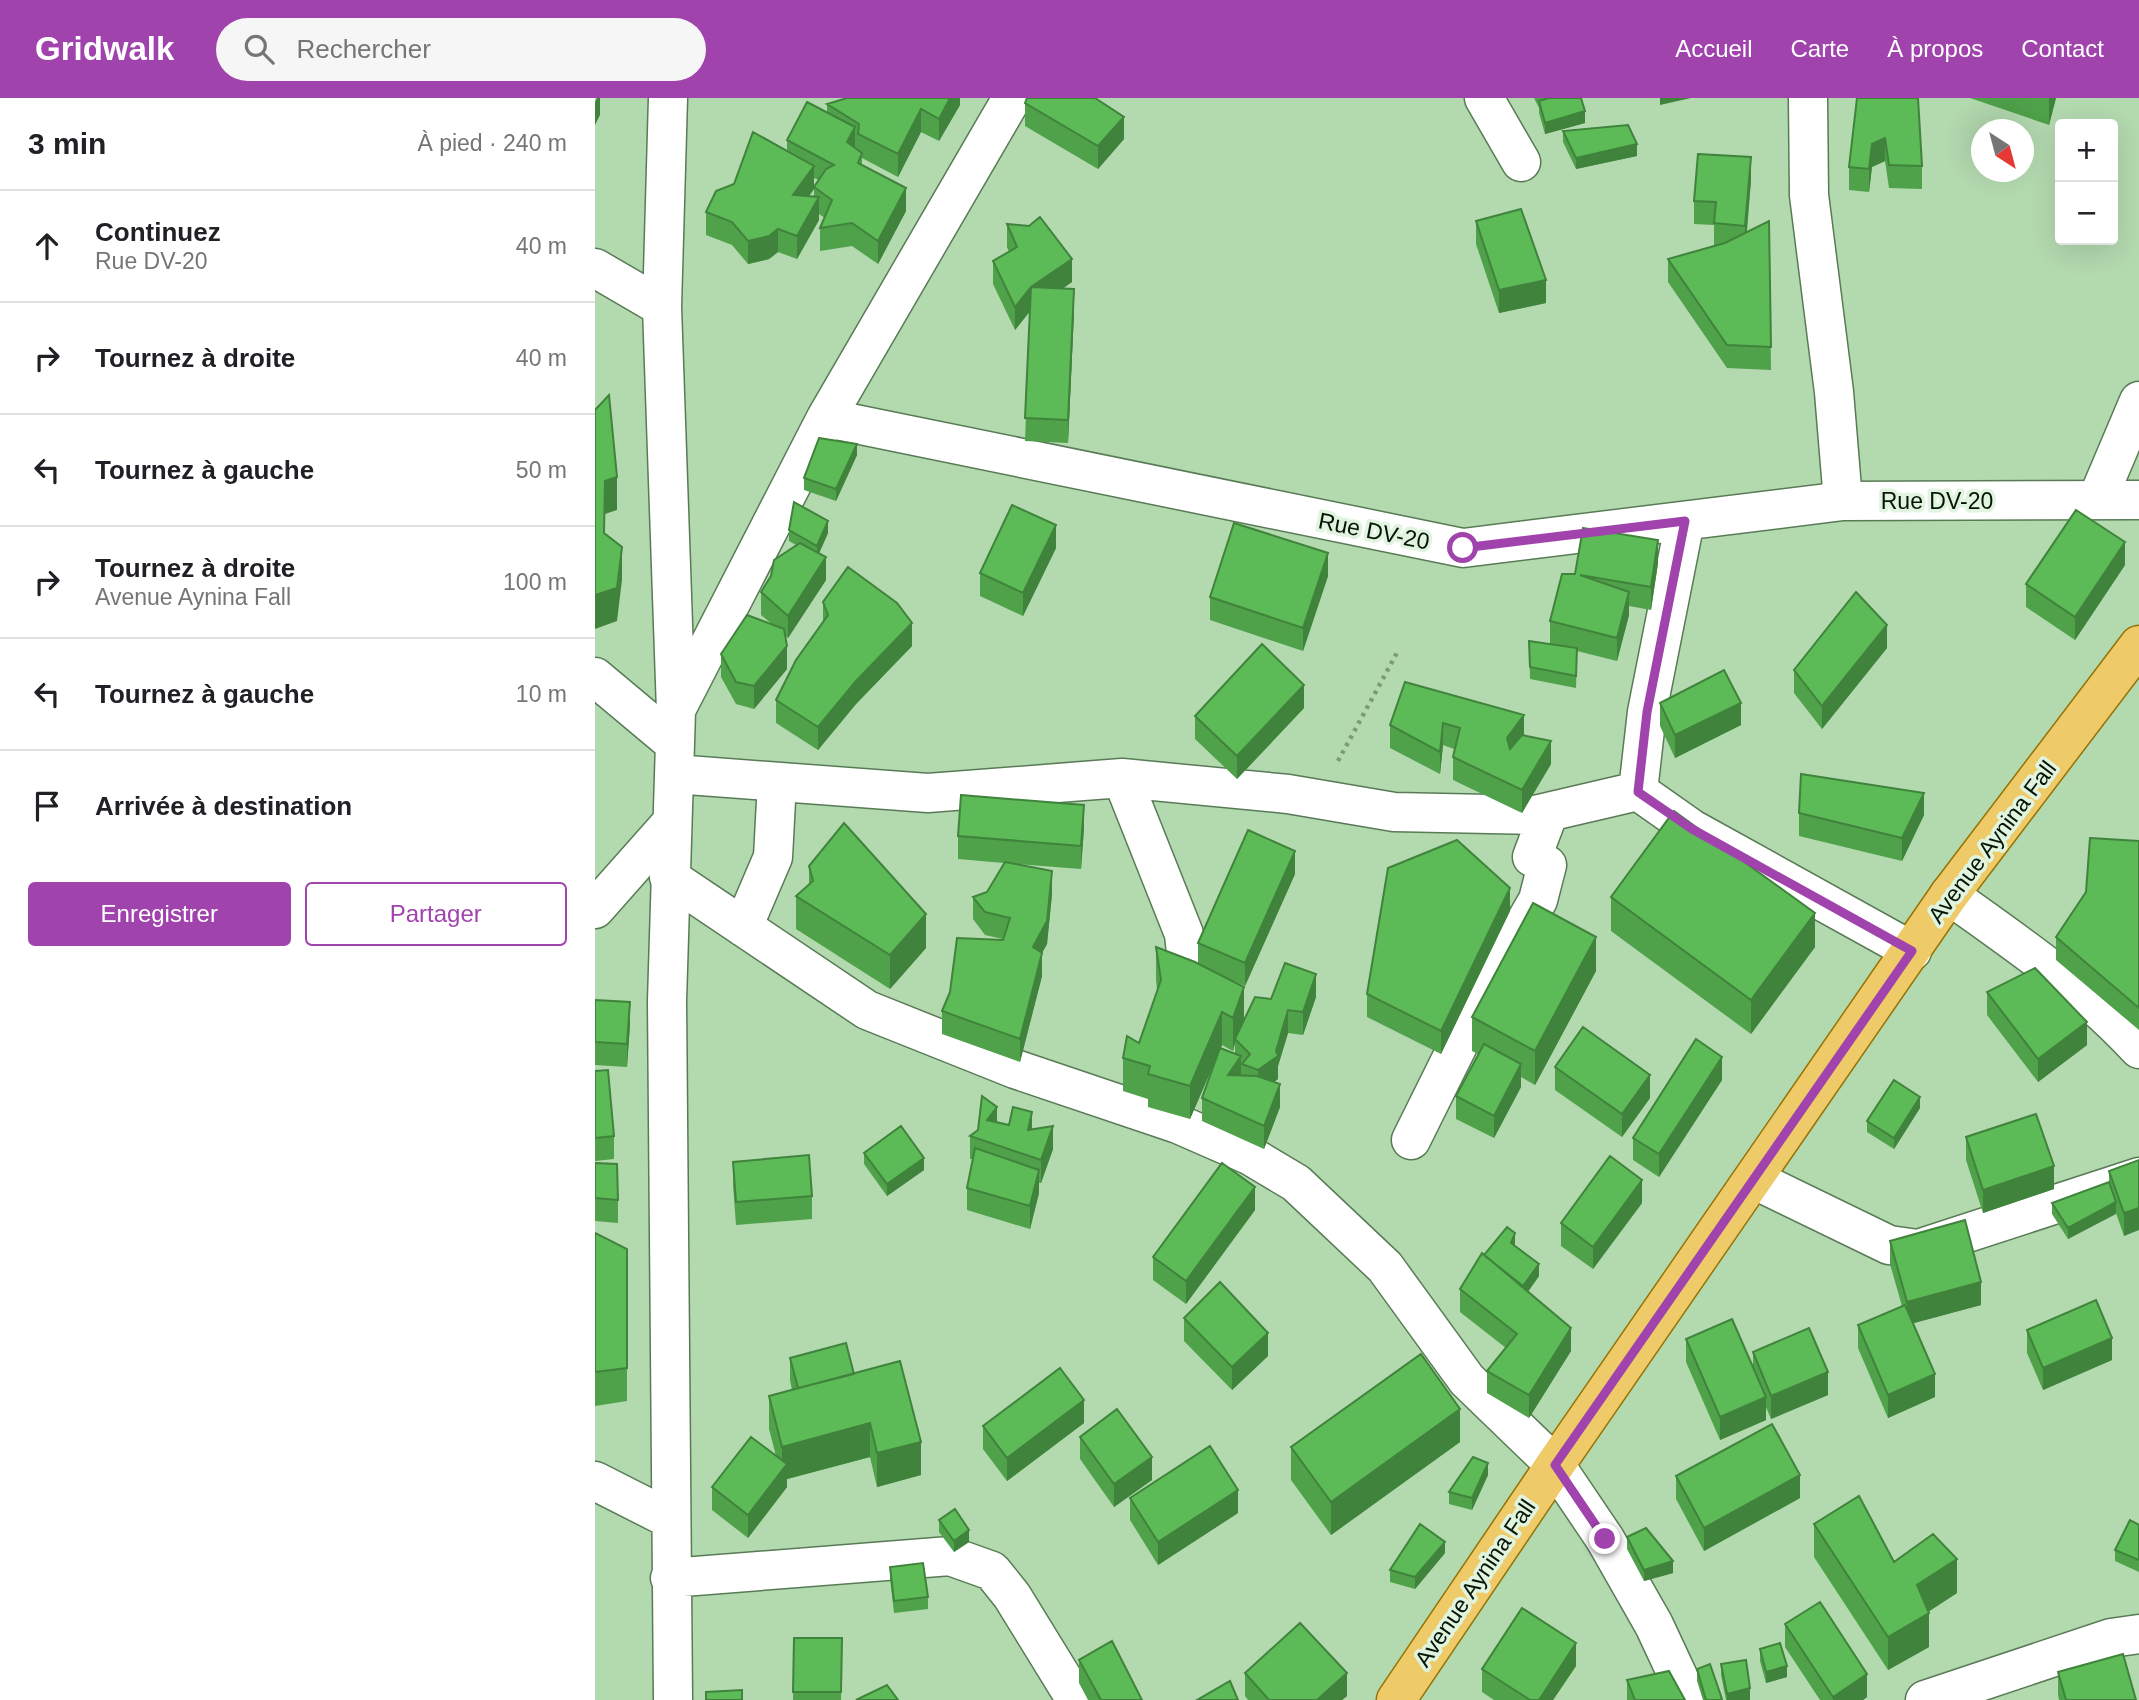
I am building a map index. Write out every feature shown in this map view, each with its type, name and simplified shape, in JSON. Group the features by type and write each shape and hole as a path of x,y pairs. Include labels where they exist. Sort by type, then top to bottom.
{"main road":[{"name":"Avenue Aynina Fall","path":"1396,1700 1949,895 2139,645"}],"street":[{"path":"668,98 662,307 675,743 669,877 670,1578 673,1700"},
{"path":"675,743 826,418 1012,98"},
{"path":"1484,98 1521,162"},
{"path":"1808,98 1809,195 1834,392 1843,501"},
{"path":"595,268 662,307"},
{"path":"2097,500 2139,401"},
{"name":"Rue DV-20","path":"826,418 1463,548 1843,501 2139,500"},
{"path":"1638,792 1647,712 1685,521"},
{"path":"595,677 675,743 777,782 928,793 1122,778 1317,799 1394,812 1535,815 1638,792 1692,829 1912,951"},
{"path":"1122,778 1184,934 1187,962"},
{"path":"743,927 773,857 777,782"},
{"path":"1411,1140 1482,997 1538,900 1547,865 1532,857 1549,812"},
{"path":"595,909 672,822"},
{"path":"669,877 867,1010 1015,1069 1178,1124 1249,1155 1296,1183 1385,1267 1467,1380 1555,1465 1605,1539 1654,1625 1689,1700"},
{"path":"1949,895 2055,971 2105,1012 2139,1049"},
{"path":"1755,1180 1889,1245 1917,1249 2139,1177"},
{"path":"595,1481 670,1519"},
{"path":"670,1578 950,1556 992,1571 1012,1595 1076,1700"},
{"path":"1925,1700 2111,1638 2139,1633"}],"path":[{"path":"1317,799 1398,651"}],"building":[{"path":"847,98 950,98 939,119 921,109 898,154 858,134 859,124 827,104"},
{"path":"1027,98 1095,98 1124,117 1098,146 1025,103"},
{"path":"1549,98 1581,98 1585,111 1545,123 1539,101"},
{"path":"1857,98 1918,98 1922,166 1889,165 1885,138 1872,144 1869,169 1849,167"},
{"path":"807,102 855,127 847,142 862,153 858,163 906,188 878,241 852,223 820,228 832,200 814,187 826,169 834,165 787,140"},
{"path":"1628,125 1637,144 1576,158 1563,131"},
{"path":"753,132 814,166 793,195 819,197 797,236 778,229 769,236 748,241 732,222 706,212 716,191 734,184"},
{"path":"1698,154 1751,157 1745,226 1714,223 1716,202 1694,201"},
{"path":"1521,209 1546,280 1499,290 1476,221"},
{"path":"1040,217 1072,259 1031,287 1015,307 993,261 1017,247 1007,224 1029,226"},
{"path":"1769,221 1771,347 1727,345 1668,259 1725,243"},
{"path":"1031,287 1074,289 1068,420 1025,418"},
{"path":"609,395 617,477 605,481 604,533 622,547 617,588 595,595 595,410"},
{"path":"819,438 857,444 836,489 804,478"},
{"path":"794,502 828,521 817,546 789,530"},
{"path":"1012,505 1056,525 1023,593 980,573"},
{"path":"2076,510 2125,542 2075,617 2026,584"},
{"path":"1234,523 1328,553 1303,628 1210,597"},
{"path":"1583,528 1658,540 1651,587 1580,575 1629,592 1617,638 1550,621 1562,574 1575,574"},
{"path":"800,543 826,557 788,616 761,592 771,576 774,560"},
{"path":"848,567 897,603 912,623 856,681 818,727 776,700 796,660 828,615 823,602"},
{"path":"1856,592 1887,625 1822,706 1794,670"},
{"path":"747,615 784,629 787,646 754,686 736,682 721,654"},
{"path":"1529,641 1577,648 1576,676 1530,667"},
{"path":"1262,644 1304,685 1237,756 1195,716"},
{"path":"1724,670 1741,703 1675,735 1660,703"},
{"path":"1405,682 1524,715 1507,738 1510,749 1522,735 1551,741 1522,790 1453,757 1460,728 1443,723 1440,752 1390,725"},
{"path":"1801,774 1924,793 1902,838 1799,813"},
{"path":"961,795 1084,805 1081,846 958,836"},
{"path":"1674,811 1815,913 1751,1000 1611,897"},
{"path":"844,823 926,914 890,955 796,896 813,881 809,866"},
{"path":"1248,830 1295,851 1245,963 1198,943"},
{"path":"2090,838 2139,841 2139,1008 2056,937 2086,892"},
{"path":"1457,840 1510,888 1441,1031 1367,994 1388,868"},
{"path":"1005,862 1052,871 1047,921 1033,947 1042,953 1020,1039 942,1011 950,992 957,938 1003,940 1010,918 985,912 973,897 987,892"},
{"path":"1533,903 1596,937 1535,1051 1472,1017"},
{"path":"1156,947 1195,962 1244,987 1233,1018 1222,1012 1190,1086 1148,1074 1150,1066 1123,1058 1127,1036 1139,1043 1161,980"},
{"path":"1285,963 1316,974 1303,1012 1288,1010 1276,1051 1278,1056 1258,1070 1242,1064 1250,1054 1235,1039 1255,997 1271,999"},
{"path":"2035,968 2087,1022 2038,1059 1987,992"},
{"path":"595,1000 630,1002 627,1044 595,1042"},
{"path":"1583,1027 1650,1075 1622,1114 1555,1067"},
{"path":"1696,1039 1722,1057 1659,1154 1633,1138"},
{"path":"1484,1044 1521,1064 1494,1116 1456,1096"},
{"path":"1220,1048 1241,1056 1228,1075 1257,1076 1280,1084 1264,1126 1202,1098"},
{"path":"608,1070 614,1136 595,1138 595,1071"},
{"path":"1894,1080 1920,1097 1894,1138 1867,1121"},
{"path":"982,1096 997,1107 987,1120 1009,1125 1013,1107 1032,1112 1028,1130 1053,1126 1041,1160 970,1136 978,1130"},
{"path":"2036,1114 2054,1166 1983,1190 1966,1137"},
{"path":"901,1126 924,1158 887,1184 864,1153"},
{"path":"975,1148 1039,1170 1030,1206 967,1188"},
{"path":"809,1155 812,1196 736,1202 733,1162"},
{"path":"1610,1156 1642,1180 1593,1247 1561,1223"},
{"path":"2139,1160 2139,1208 2124,1213 2109,1171"},
{"path":"595,1163 617,1164 618,1200 595,1198"},
{"path":"1222,1163 1255,1187 1186,1281 1153,1257"},
{"path":"2109,1182 2116,1202 2068,1228 2052,1203"},
{"path":"1965,1220 1981,1282 1907,1302 1890,1241"},
{"path":"1507,1227 1515,1233 1511,1243 1539,1264 1523,1286 1484,1255"},
{"path":"595,1233 627,1249 627,1368 595,1372"},
{"path":"1482,1253 1571,1328 1529,1395 1487,1371 1517,1334 1460,1289"},
{"path":"1220,1282 1268,1333 1232,1367 1184,1318"},
{"path":"2096,1300 2112,1338 2043,1368 2027,1330"},
{"path":"1905,1305 1935,1374 1888,1395 1858,1325"},
{"path":"1732,1319 1766,1397 1720,1417 1686,1339"},
{"path":"1809,1328 1828,1372 1771,1396 1753,1352"},
{"path":"846,1343 854,1374 798,1388 790,1358"},
{"path":"1421,1354 1460,1409 1331,1502 1291,1447"},
{"path":"900,1361 921,1442 877,1453 870,1423 782,1447 769,1396"},
{"path":"1060,1368 1084,1400 1007,1458 983,1426"},
{"path":"1117,1409 1152,1457 1114,1484 1080,1437"},
{"path":"1772,1424 1800,1475 1704,1528 1676,1476"},
{"path":"751,1437 787,1464 748,1515 712,1487"},
{"path":"1210,1446 1238,1490 1158,1542 1130,1498"},
{"path":"1473,1457 1488,1463 1472,1498 1449,1492"},
{"path":"1859,1496 1894,1562 1933,1534 1957,1559 1917,1585 1929,1613 1888,1637 1814,1524"},
{"path":"955,1509 969,1530 954,1541 939,1520"},
{"path":"2130,1520 2139,1525 2139,1560 2115,1550"},
{"path":"1420,1524 1445,1542 1415,1577 1390,1570"},
{"path":"1646,1528 1673,1561 1644,1570 1627,1537"},
{"path":"923,1563 928,1597 894,1601 890,1567"},
{"path":"1820,1602 1867,1674 1833,1697 1785,1624"},
{"path":"1522,1608 1576,1643 1539,1700 1530,1700 1482,1669"},
{"path":"1300,1623 1347,1673 1317,1700 1269,1700 1245,1673"},
{"path":"794,1638 842,1638 841,1692 793,1692"},
{"path":"1112,1641 1142,1700 1101,1700 1079,1660"},
{"path":"1780,1643 1787,1666 1766,1672 1760,1649"},
{"path":"2123,1654 2136,1700 2066,1700 2058,1672"},
{"path":"1746,1660 1750,1688 1727,1694 1721,1664"},
{"path":"1710,1664 1722,1699 1720,1700 1706,1700 1697,1669"},
{"path":"1669,1671 1685,1700 1635,1700 1627,1680"},
{"path":"1230,1681 1238,1700 1197,1700"},
{"path":"887,1685 898,1700 856,1700"},
{"path":"742,1690 742,1700 706,1700 706,1692"}],"route":[{"path":"1463,548 1685,521 1647,712 1638,792 1692,829 1912,951 1555,1465 1605,1539"}]}
